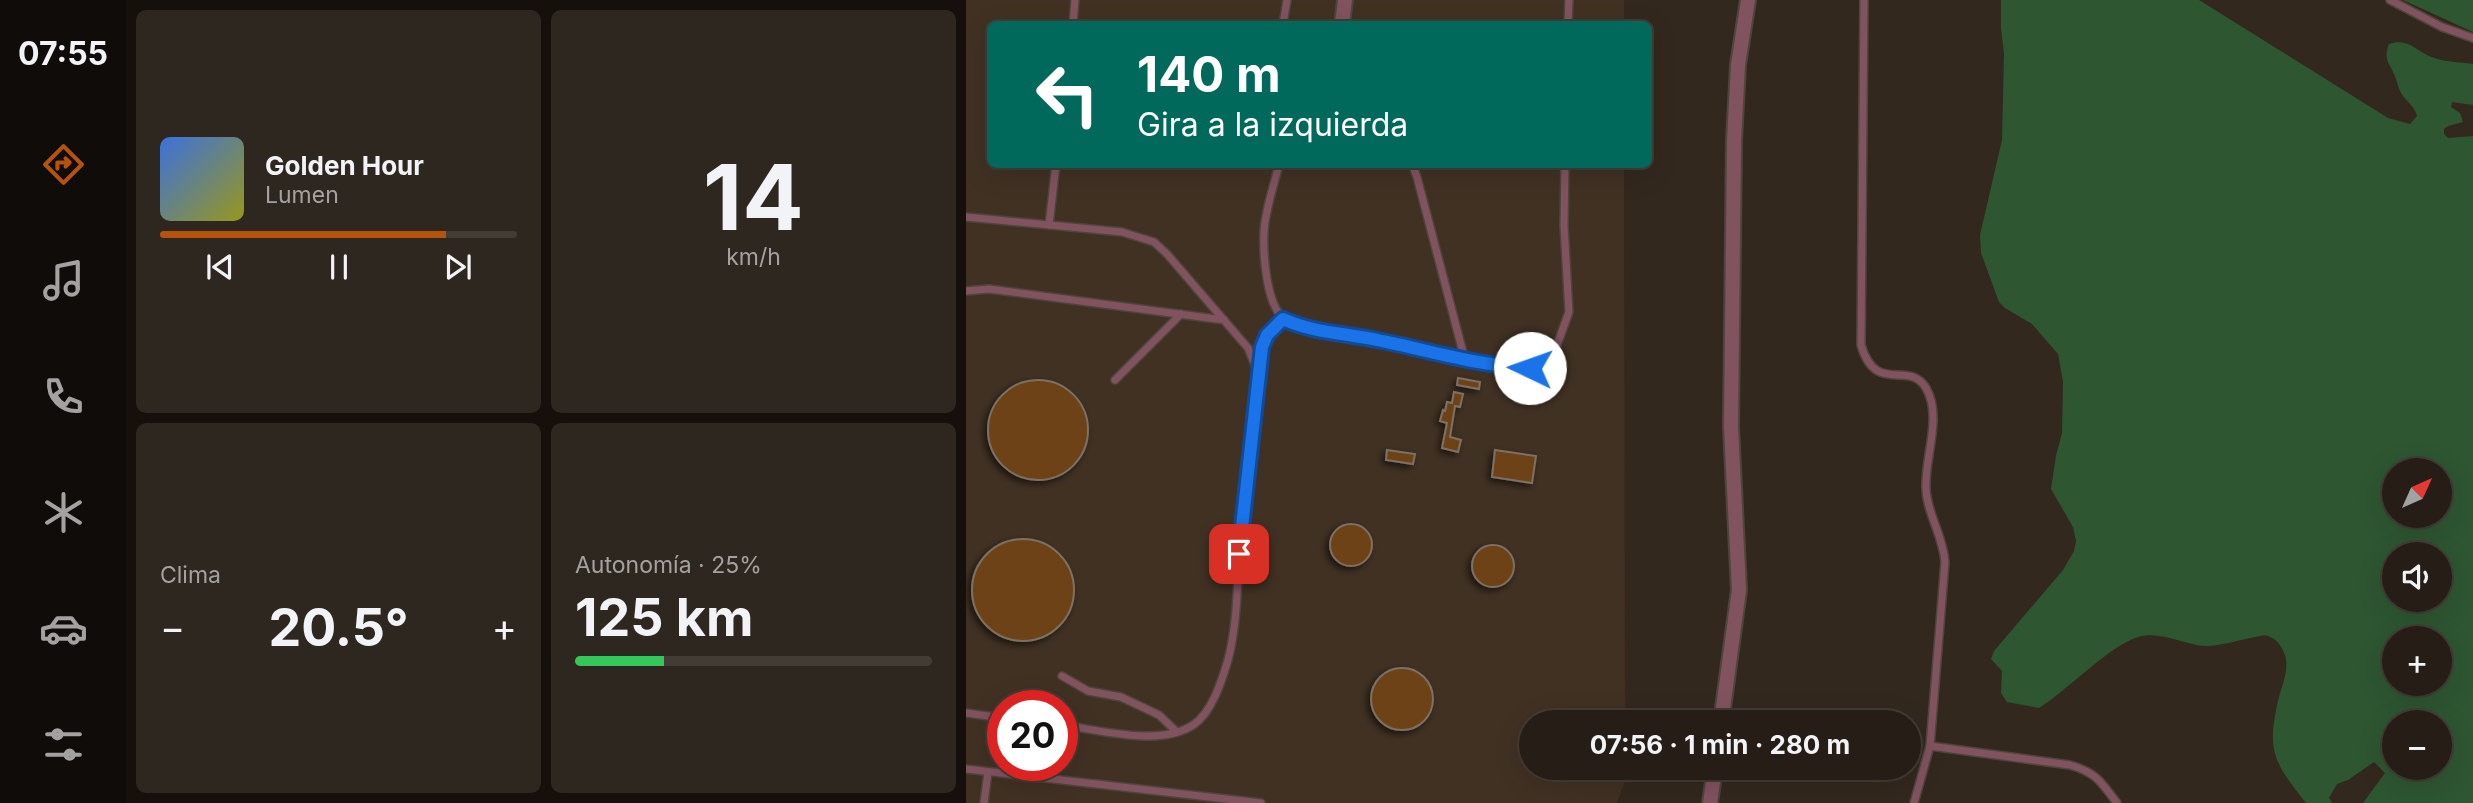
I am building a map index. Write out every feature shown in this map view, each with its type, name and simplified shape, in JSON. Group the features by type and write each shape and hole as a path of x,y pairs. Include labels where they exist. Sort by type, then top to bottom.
{"street":[{"path":"1342,21 1345,0"},
{"path":"1723,710 1739,590 1731,427 1735,100 1748,0"},
{"path":"1710,803 1713,780"}],"lane":[{"path":"1073,21 1075,0"},
{"path":"1284,21 1287,0"},
{"path":"1568,21 1569,0"},
{"path":"1864,0 1861,345 1872,369 1881,373 1914,377 1925,386 1931,401 1932,419 1926,489 1928,505 1944,544 1945,562 1930,746 1914,803"},
{"path":"2390,0 2442,27 2473,38"},
{"path":"1049,225 1056,168"},
{"path":"1278,168 1264,231 1266,273 1274,303 1283,319 1301,327 1327,333 1379,340 1498,367 1530,368 1557,345 1569,312 1564,226 1565,168"},
{"path":"1414,168 1465,360"},
{"path":"966,217 1122,232 1154,242 1248,348 1260,376"},
{"path":"966,290 989,289 1224,320"},
{"path":"1115,380 1181,314"},
{"path":"1078,727 1152,736 1177,732 1195,724 1207,710 1220,684 1232,637 1241,526 1262,347 1267,335 1283,319"},
{"path":"1062,676 1088,691 1121,697 1159,715 1177,732"},
{"path":"966,713 987,716"},
{"path":"1930,746 2070,765 2088,771 2100,781 2117,803"},
{"path":"966,769 987,772"},
{"path":"984,803 987,780"},
{"path":"1067,781 1261,803"}],"shaded area":[{"path":"966,0 1624,0 1624,21 987,21 987,168 1624,168 1625,710 1519,710 1519,780 1625,781 1617,803 966,803"}],"green space":[{"path":"2001,0 2199,0 2388,118 2410,124 2417,116 2401,93 2388,61 2389,44 2406,43 2434,58 2473,64 2473,105 2452,102 2451,107 2460,113 2463,122 2448,126 2444,129 2444,134 2448,138 2473,136 2473,803 2363,803 2382,777 2382,780 2452,780 2452,710 2382,710 2382,770 2374,762 2348,780 2337,784 2329,798 2332,803 2306,803 2286,776 2275,754 2273,730 2286,665 2280,646 2268,636 2206,646 2146,635 2114,649 2039,708 2007,702 2001,693 2002,671 1991,659 1994,651 2063,570 2074,551 2076,541 2073,527 2051,489 2062,433 2063,382 2058,354 2032,324 1999,302 1981,253 1980,235 2002,140 2004,54"},
{"path":"2403,0 2473,0 2473,32"}],"building":[{"path":"1458,378 1480,382 1479,389 1457,385"},
{"path":"1028,380 1048,380 1074,394 1085,411 1088,430 1085,449 1074,466 1048,480 1028,480 1010,472 996,458 988,440 988,420 996,402 1010,388"},
{"path":"1454,392 1463,394 1460,407 1455,406 1450,437 1461,440 1458,452 1442,448 1447,423 1440,421 1447,402 1452,403"},
{"path":"1387,450 1415,454 1413,464 1386,460"},
{"path":"1495,450 1536,456 1532,483 1492,477"},
{"path":"1351,524 1366,530 1372,545 1366,560 1351,566 1336,560 1330,545 1336,530"},
{"path":"1023,539 1042,543 1059,554 1070,571 1074,590 1070,609 1059,626 1042,637 1023,641 1004,637 987,626 976,609 972,590 976,571 987,554 1004,543"},
{"path":"1493,545 1508,551 1514,566 1508,581 1493,587 1478,581 1472,566 1478,551"},
{"path":"1396,668 1408,668 1424,677 1431,687 1431,711 1424,721 1408,730 1396,730 1385,725 1376,716 1371,705 1371,693 1376,682 1385,673"}],"route":[{"path":"1239,554 1262,347 1267,335 1283,319 1301,327 1327,333 1379,340 1498,367 1530,368"}]}
